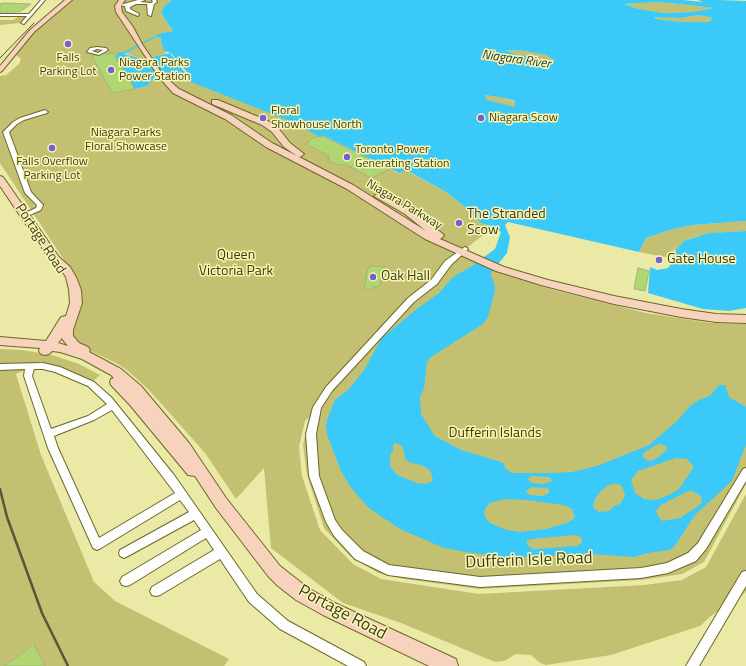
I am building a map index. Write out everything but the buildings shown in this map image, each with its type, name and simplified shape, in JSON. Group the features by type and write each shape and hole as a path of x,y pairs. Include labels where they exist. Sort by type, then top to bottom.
{"main road":[{"path":"0,70 32,31 69,0"},
{"name":"Niagara Parkway","path":"124,0 119,4 118,11 170,87 179,94 224,115 268,145 327,175 377,204 422,233 502,267 545,283 637,305 703,317 746,319"},
{"name":"Niagara Parkway","path":"163,75 176,84 204,98 263,122 273,128 291,149 408,212 436,234 463,251"},
{"path":"241,126 248,128 258,127 264,124 263,122"},
{"name":"Portage Road","path":"0,179 54,259 68,285 70,302 66,319 47,348"},
{"path":"54,259 66,269 71,277 75,290 76,303 66,333 69,339 75,346 110,362 132,377 152,398 165,422"},
{"name":"Niagara Parkway","path":"502,267 671,307 712,313 746,313"},
{"path":"0,342 47,348"},
{"path":"0,347 47,348"},
{"name":"Portage Road","path":"47,348 86,356 116,372 136,389 165,422 222,503 274,571 293,587 329,609 449,666"},
{"name":"Portage Road","path":"47,348 99,370 116,382 135,401 177,454 222,503"}],"street":[{"path":"23,23 43,0"},
{"path":"134,0 132,1 138,0"},
{"path":"143,0 122,5 128,5 126,9 137,15 138,15 128,10 128,7 136,3 149,3 150,15 152,4 155,2 154,0"},
{"path":"0,15 29,15"},
{"path":"25,215 39,209 40,205 28,192 6,132 15,123 22,119 45,112"},
{"name":"Dufferin Isle Road","path":"463,251 448,263 434,282 411,300 329,389 317,407 311,434 314,476 331,522 338,533 359,555 388,570 480,582 641,572 668,568 692,557 702,546 746,472"},
{"path":"30,366 28,376 53,448 97,545 182,494"},
{"path":"0,367 44,366 57,369 91,384 113,405 164,470 253,598 284,624 360,666"},
{"path":"48,434 91,418 113,405"},
{"path":"124,553 196,514"},
{"path":"126,581 208,532"},
{"path":"156,590 221,552"},
{"path":"692,666 746,576"}],"green space":[{"path":"72,0 172,0 164,6 161,13 173,31 155,37 160,37 166,52 165,54 143,59 124,53 136,89 147,86 157,76 175,73 189,75 190,76 187,80 288,120 320,137 323,136 398,173 405,170 446,192 470,211 479,222 493,227 458,255 502,274 554,290 646,313 711,323 746,324 746,484 704,562 682,574 641,580 479,589 404,579 378,573 350,556 324,528 307,475 303,445 309,417 305,421 299,447 302,476 320,530 353,564 381,579 479,594 644,585 682,580 706,567 746,494 746,592 711,616 700,626 611,655 546,665 540,663 531,655 516,654 504,661 495,662 401,623 343,603 271,548 264,468 236,499 205,453 148,389 118,364 82,347 71,339 74,278 64,260 0,163 0,76 6,75 19,64 21,59 16,55 20,46 36,28 58,9"},
{"path":"657,2 713,8 693,12 663,13 635,8 624,4"},
{"path":"21,15 27,18 21,23 0,25 0,20 13,20"},
{"path":"699,15 713,18 709,22 682,22 662,20 653,16 681,18"},
{"path":"503,50 525,51 547,55 557,61 517,55"},
{"path":"485,95 504,98 515,102 515,108 487,100"},
{"path":"746,221 746,231 712,233 684,241 676,250 670,248 674,250 670,258 639,252 646,238 673,229 693,225"},
{"path":"0,349 22,350 52,355 79,364 100,375 91,383 38,364 16,374 41,455 94,582 115,601 229,659 224,666 45,666 33,645 4,666 0,666"}],"water":[{"name":"Niagara River","path":"172,0 746,1 746,221 693,225 673,229 646,238 639,252 508,222 505,225 510,237 507,253 490,274 494,282 495,291 488,317 483,324 431,357 427,362 424,389 420,397 421,414 435,436 461,450 503,463 506,469 512,473 550,473 572,472 597,466 649,445 677,421 690,406 699,400 710,396 719,385 725,385 729,397 746,407 746,444 732,481 695,515 674,547 670,550 648,553 634,557 588,554 508,558 444,548 400,529 370,509 350,486 341,471 327,435 326,425 335,400 349,389 364,370 382,338 418,308 439,293 453,277 469,268 495,249 501,232 493,227 479,222 470,211 446,192 406,170 399,173 324,136 320,137 287,120 186,80 190,76 171,53 164,51 160,37 156,37 124,54 143,59 170,53 187,75 175,73 157,76 147,86 135,89 116,56 118,53 114,53 124,52 159,34 173,31 161,13 164,6","holes":["657,2 713,8 693,12 663,13 635,8 624,4","699,15 713,18 709,22 662,20 653,17 681,18","505,50 525,51 546,55 556,61 517,55","485,95 515,101 515,107 487,100","396,443 403,447 405,458 409,462 424,466 428,469 431,472 433,481 426,484 417,483 397,475 390,466 390,455 393,451 393,445","658,444 666,446 667,450 657,458 651,461 646,460 643,457 643,453","676,458 687,459 694,467 679,489 671,494 656,500 644,499 635,493 631,480 638,471","531,476 549,477 552,480 551,482 543,484 531,483 528,479","612,484 619,484 625,494 620,504 614,506 609,511 599,512 593,507 595,499 600,492","531,487 547,488 549,493 543,496 529,495 526,491","690,490 701,496 702,502 680,518 663,521 659,518 656,511 661,505","505,499 526,500 564,505 572,509 575,518 567,523 546,529 520,532 507,530 490,523 485,517 485,509 490,503","576,535 581,537 582,543 577,546 532,549 527,544 527,541 531,539"]},
{"path":"746,231 746,308 729,311 703,309 648,293 650,267 657,270 668,268 676,250 684,241 709,233"}],"railway":[{"path":"0,58 34,23"},
{"path":"0,489 7,517 42,613 68,666"}],"place":[{"name":"Falls Parking Lot","path":"68,44"},
{"name":"Niagara Parks Power Station","path":"111,70"},
{"name":"Floral Showhouse North","path":"263,118"},
{"name":"Niagara Scow","path":"481,118"},
{"name":"Falls Overflow Parking Lot","path":"52,148"},
{"name":"Toronto Power Generating Station","path":"347,157"},
{"name":"The Stranded Scow","path":"459,223"},
{"name":"Gate House","path":"659,260"},
{"name":"Oak Hall","path":"373,277"}],"park label":[{"name":"Niagara Parks Floral Showcase","path":"126,140"},
{"name":"Queen Victoria Park","path":"236,264"},
{"name":"Dufferin Islands","path":"495,434"}]}
